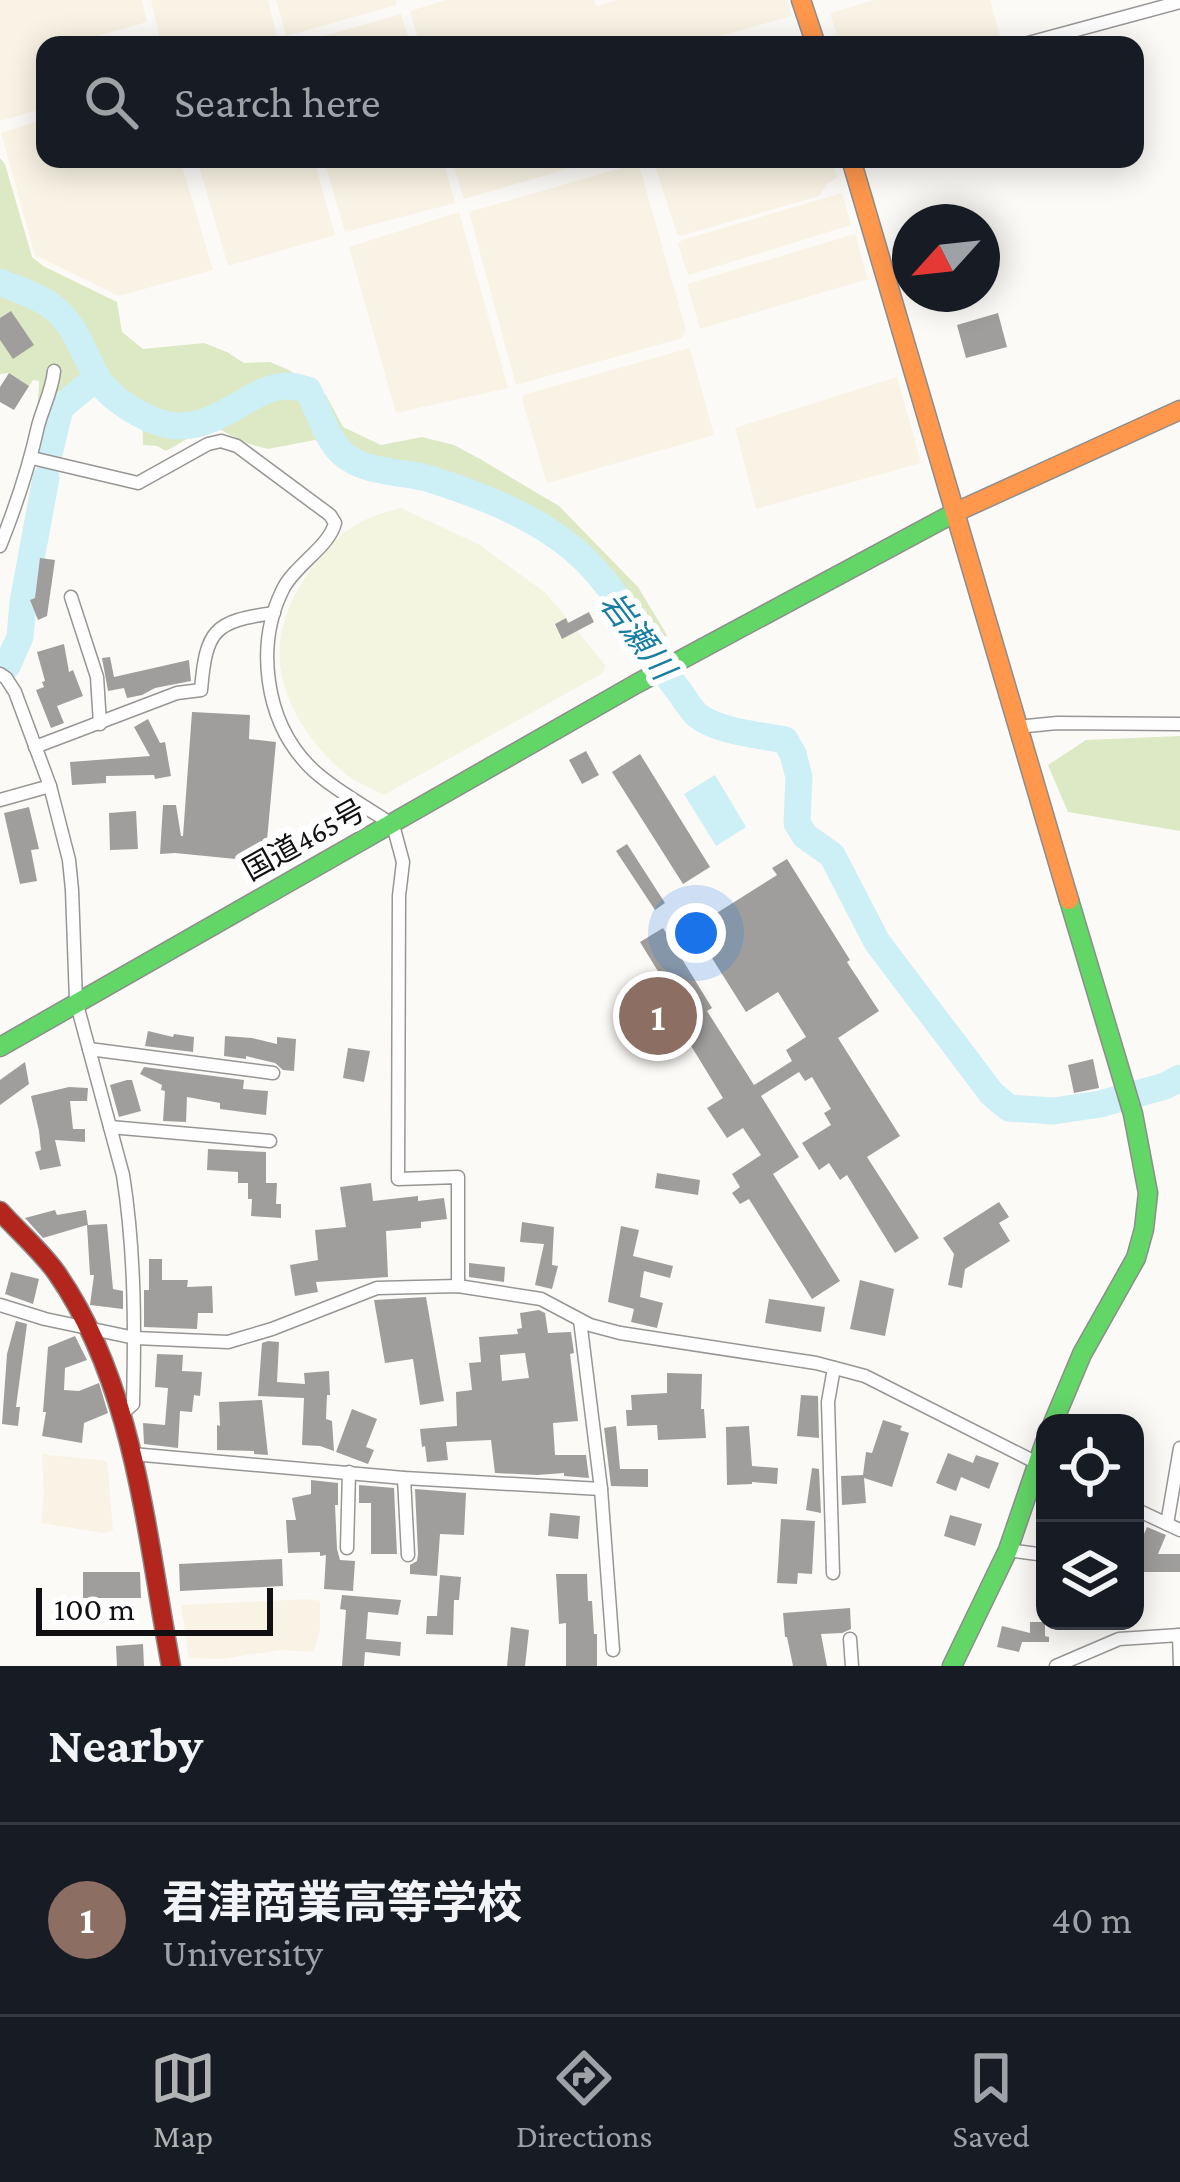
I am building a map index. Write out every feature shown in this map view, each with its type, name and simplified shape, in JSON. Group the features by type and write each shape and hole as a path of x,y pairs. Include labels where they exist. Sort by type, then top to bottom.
{"main road":[{"path":"801,0 813,36"},
{"path":"854,168 1133,1114 1148,1193 1136,1258 1082,1354 1057,1414"},
{"name":"国道465号","path":"0,1047 636,684 953,513 1180,410"},
{"path":"0,1211 53,1268 112,1382 132,1454 171,1666"},
{"path":"952,1666 1008,1550 1036,1478"}],"street":[{"path":"1054,36 1180,2"},
{"path":"0,546 36,459 38,424 54,371"},
{"path":"36,459 139,483 221,441 237,446 330,515 332,534 290,578 274,614 266,656 270,688 292,746 310,768 393,825 403,862 398,896 398,1179 458,1177 458,1286"},
{"path":"71,596 97,677 100,724"},
{"path":"35,747 176,693 201,690 213,636 237,619 274,614"},
{"path":"0,674 15,692 50,786 69,860 76,1001 128,1203 135,1338 133,1404 123,1413"},
{"path":"1017,727 1180,724"},
{"path":"0,800 50,786"},
{"path":"89,1049 273,1073"},
{"path":"110,1127 270,1141"},
{"path":"0,1305 135,1338 228,1342 376,1288 458,1286 541,1299 580,1320 620,1333 816,1363 865,1376 1036,1462"},
{"path":"580,1320 601,1489 613,1650"},
{"path":"833,1573 828,1402 834,1368"},
{"path":"1144,1513 1173,1527 1180,1448"},
{"path":"132,1454 404,1478 601,1489"},
{"path":"347,1548 349,1472"},
{"path":"404,1478 408,1555"},
{"path":"1008,1550 1036,1555"},
{"path":"1056,1666 1119,1639 1180,1635 1180,1666"},
{"path":"850,1639 852,1666"}],"shaded area":[{"path":"0,0 142,0 147,22 97,36 36,36 36,111 0,121"},
{"path":"151,0 268,0 277,36 159,36"},
{"path":"276,0 396,0 397,5 286,36"},
{"path":"446,0 594,0 597,6 617,0 787,0 792,16 719,36 417,36 410,11"},
{"path":"875,0 990,0 1000,36 837,36 830,13"},
{"path":"401,14 407,36 324,36"},
{"path":"36,122 36,168 183,168 213,270 119,296 35,255 1,133"},
{"path":"200,168 316,168 335,235 228,266"},
{"path":"327,168 445,168 455,203 345,232"},
{"path":"455,168 571,168 464,199"},
{"path":"622,168 640,168 686,330 682,338 516,385 469,212"},
{"path":"656,168 834,168 837,177 819,196 677,234"},
{"path":"842,193 851,225 687,273 678,244 682,240"},
{"path":"459,212 508,388 396,413 349,247"},
{"path":"855,234 868,279 700,329 687,284"},
{"path":"690,348 714,435 547,483 523,395"},
{"path":"897,377 921,463 756,509 735,428"},
{"path":"42,1454 107,1461 113,1530 104,1533 41,1523"},
{"path":"320,1601 314,1652 189,1658 181,1605"}],"green space":[{"path":"0,158 32,257 117,302 122,332 143,349 204,343 244,363 270,362 326,395 343,427 381,445 422,437 454,445 480,459 559,506 638,587 667,635 657,645 644,640 570,554 525,517 462,484 411,470 374,469 338,456 315,440 268,449 219,429 199,432 166,451 143,445 142,419 91,373 69,393 67,412 52,445 38,422 39,381 29,386 9,373 0,374"},
{"path":"401,508 478,544 546,593 606,666 603,673 384,795 344,772 306,731 283,683 280,644 299,588 330,545 361,522"},
{"path":"1180,736 1180,831 1068,812 1048,765 1086,740"}],"water":[{"path":"715,775 746,827 716,846 684,794"}],"building":[{"path":"11,311 34,345 13,359 0,340 0,318"},
{"path":"998,313 1007,347 966,358 957,325"},
{"path":"9,373 29,386 14,410 0,402 0,387"},
{"path":"40,558 55,560 47,616 38,620 30,600 35,598"},
{"path":"589,612 594,622 562,639 555,624"},
{"path":"64,644 69,672 73,670 83,696 57,706 64,723 51,728 36,690 45,681 37,652"},
{"path":"110,657 114,677 189,660 191,681 127,698 124,688 108,691 102,658"},
{"path":"192,712 250,715 249,739 276,742 265,862 160,854 163,805 176,805 183,836"},
{"path":"148,719 160,743 165,742 171,776 106,776 106,783 72,785 70,762 150,756 134,727"},
{"path":"586,751 599,775 582,784 569,760"},
{"path":"640,754 710,867 683,884 612,772"},
{"path":"29,807 39,849 31,850 37,881 20,884 4,813"},
{"path":"136,811 138,849 110,850 109,813"},
{"path":"627,844 665,903 655,910 616,851"},
{"path":"787,859 879,1011 838,1038 900,1136 867,1157 919,1238 895,1253 847,1175 840,1180 829,1163 819,1170 802,1143 831,1125 824,1113 831,1109 812,1077 805,1081 799,1072 761,1096 799,1157 773,1174 840,1281 812,1299 749,1199 740,1204 732,1193 740,1187 732,1174 761,1155 743,1128 727,1138 707,1108 723,1098 666,1005 675,999 640,942 663,928 754,1085 792,1061 786,1050 806,1037 778,992 746,1012 693,928 777,875 772,868"},
{"path":"148,1031 194,1037 193,1052 145,1046"},
{"path":"225,1036 277,1044 277,1037 296,1039 294,1071 246,1056 224,1056"},
{"path":"348,1048 370,1051 364,1082 343,1078"},
{"path":"1093,1059 1099,1088 1074,1093 1068,1065"},
{"path":"25,1062 29,1084 0,1105 0,1080"},
{"path":"144,1067 244,1080 243,1089 268,1091 266,1115 220,1109 220,1103 187,1097 186,1122 163,1121 165,1091 140,1074"},
{"path":"132,1080 141,1111 119,1117 110,1085"},
{"path":"69,1087 88,1088 87,1101 70,1101 73,1129 85,1129 85,1142 55,1140 61,1166 40,1170 35,1152 41,1150 39,1131 31,1096"},
{"path":"208,1149 266,1152 266,1183 277,1183 281,1218 251,1216 248,1183 238,1183 238,1172 207,1170"},
{"path":"657,1173 700,1180 698,1195 655,1188"},
{"path":"371,1183 373,1201 444,1198 447,1219 421,1222 421,1228 386,1231 388,1277 316,1282 318,1292 295,1296 290,1265 318,1260 315,1230 346,1227 340,1187"},
{"path":"999,1202 1009,1217 999,1223 1010,1241 965,1269 962,1288 948,1285 954,1254 943,1238"},
{"path":"55,1210 57,1215 86,1210 88,1225 107,1224 113,1289 123,1291 123,1309 90,1305 94,1275 90,1275 87,1225 43,1238 25,1218"},
{"path":"522,1222 554,1227 552,1265 558,1266 552,1289 535,1285 544,1244 520,1242"},
{"path":"621,1226 639,1230 633,1256 673,1266 670,1278 644,1271 640,1297 663,1303 657,1328 631,1322 634,1309 608,1302"},
{"path":"149,1259 162,1259 162,1280 188,1280 187,1287 212,1286 213,1313 198,1313 197,1329 144,1327"},
{"path":"469,1263 505,1267 504,1282 469,1277"},
{"path":"11,1272 39,1279 33,1304 5,1294"},
{"path":"860,1280 894,1289 885,1336 850,1329"},
{"path":"426,1297 444,1401 420,1405 413,1359 385,1363 374,1300"},
{"path":"769,1299 825,1307 821,1332 765,1323"},
{"path":"539,1310 545,1313 548,1333 571,1332 578,1421 553,1423 555,1455 586,1455 589,1478 564,1473 495,1473 491,1440 446,1442 448,1460 427,1462 420,1429 457,1426 456,1392 472,1390 469,1363 481,1362 479,1337 518,1334 520,1313","holes":["525,1353 529,1378 502,1381 500,1355"]},
{"path":"16,1321 27,1324 16,1407 20,1407 18,1426 2,1424 7,1354"},
{"path":"75,1336 87,1360 65,1368 64,1390 79,1391 99,1383 108,1413 84,1423 82,1443 42,1436 48,1347"},
{"path":"279,1342 277,1382 305,1384 304,1373 329,1371 326,1419 332,1421 334,1451 302,1445 304,1398 258,1396 262,1343"},
{"path":"157,1354 183,1355 182,1371 202,1372 200,1396 194,1395 192,1412 180,1411 178,1448 144,1444 143,1423 165,1425 168,1388 155,1387"},
{"path":"667,1373 702,1374 706,1438 658,1440 657,1425 627,1426 631,1395 667,1393"},
{"path":"801,1395 818,1396 819,1438 797,1436"},
{"path":"262,1400 268,1455 217,1450 219,1402"},
{"path":"352,1409 377,1419 366,1447 374,1450 368,1464 336,1452"},
{"path":"883,1420 909,1433 892,1487 864,1478 866,1503 842,1505 841,1476 863,1475 866,1452 872,1453"},
{"path":"616,1426 620,1469 648,1469 648,1487 611,1486 604,1428"},
{"path":"749,1426 752,1466 778,1468 777,1484 727,1485 726,1427"},
{"path":"948,1453 973,1463 976,1455 999,1463 989,1489 961,1477 956,1491 936,1483"},
{"path":"812,1468 819,1469 821,1513 806,1510"},
{"path":"311,1480 338,1483 337,1549 340,1560 355,1561 353,1591 324,1589 326,1555 288,1553 286,1520 296,1520 292,1498 311,1494"},
{"path":"359,1485 394,1488 397,1554 371,1554 371,1503 359,1503"},
{"path":"415,1489 466,1493 464,1535 440,1534 437,1576 410,1574 418,1554"},
{"path":"550,1513 580,1516 578,1539 548,1536"},
{"path":"950,1515 982,1524 975,1546 944,1536"},
{"path":"781,1519 815,1521 812,1574 798,1573 797,1584 777,1583"},
{"path":"1147,1527 1166,1535 1158,1554 1180,1554 1180,1572 1144,1572"},
{"path":"282,1559 283,1586 180,1591 179,1564"},
{"path":"83,1572 140,1572 141,1598 83,1598"},
{"path":"556,1574 587,1574 597,1666 566,1666 566,1623 559,1624"},
{"path":"440,1575 461,1577 459,1600 454,1600 453,1635 426,1634 427,1616 437,1616"},
{"path":"342,1595 401,1600 398,1615 368,1612 366,1639 401,1642 400,1656 365,1652 364,1666 342,1666 346,1610 340,1609"},
{"path":"850,1608 851,1629 821,1634 827,1666 793,1666 783,1613"},
{"path":"1030,1622 1036,1622 1036,1630 1045,1630 1049,1642 1022,1642 1019,1652 997,1647 1002,1626 1030,1633"},
{"path":"511,1627 529,1630 525,1666 507,1666"},
{"path":"143,1644 144,1666 117,1666 116,1646"}],"waterway":[{"name":"岩瀬川","path":"0,282 39,298 58,312 77,336 100,383 148,418 186,426 219,416 276,387 308,390 332,440 352,460 465,491 563,541 611,590 697,715 727,729 785,740 799,777 797,823 805,836 832,855 877,942 992,1094 1009,1108 1054,1111 1100,1104 1180,1078"},
{"path":"50,450 60,408 96,378"},
{"path":"7,666 20,637 46,478"}],"traffic: fast":[{"path":"0,1047 636,684 956,512"},
{"path":"1057,1414 1082,1354 1136,1258 1148,1193 1133,1114 1069,900"},
{"path":"952,1666 1008,1550 1036,1468"}],"traffic: slow":[{"path":"801,0 813,36"},
{"path":"854,168 1069,900"},
{"path":"956,512 1180,410"}],"traffic: jam":[{"path":"0,1211 56,1272 104,1363 134,1462 171,1666"}],"place":[{"name":"君津商業高等学校","path":"658,1016"}]}
